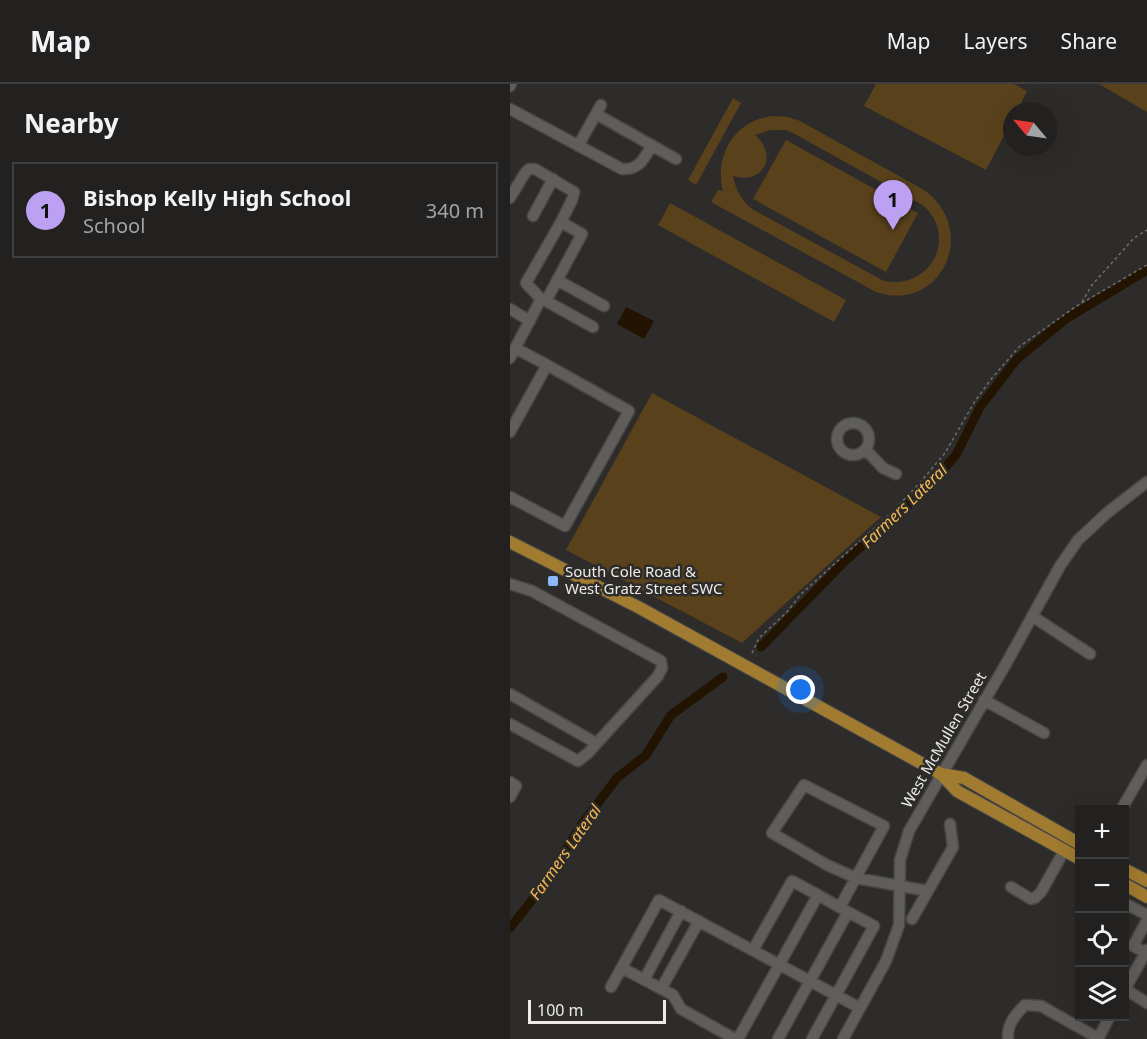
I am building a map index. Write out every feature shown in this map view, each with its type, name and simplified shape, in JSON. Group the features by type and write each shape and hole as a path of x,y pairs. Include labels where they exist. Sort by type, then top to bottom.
{"main road":[{"path":"510,542 638,607 941,774 957,791 1078,859"},
{"path":"941,774 964,778 1075,841"},
{"path":"1129,871 1147,881"},
{"path":"1129,886 1147,897"}],"street":[{"path":"510,109 616,167 627,170 642,163 652,145"},
{"path":"578,146 598,110 675,159"},
{"path":"510,198 525,173 530,169 535,169 574,192 561,222 526,283 543,300 593,327"},
{"path":"533,216 553,179"},
{"path":"510,497 566,526 629,411 547,365 513,353 582,234 561,222"},
{"path":"557,280 604,306"},
{"path":"510,309 530,321"},
{"path":"510,432 547,365"},
{"path":"866,450 884,468 896,474"},
{"name":"West McMullen Street","path":"843,1039 885,961 899,925 900,860 909,831 1060,566 1078,540 1107,513 1147,482"},
{"path":"510,584 532,591 661,661 662,668 658,676 597,744 578,761 510,724"},
{"path":"1032,616 1090,654"},
{"path":"510,694 597,744"},
{"path":"984,700 1044,733"},
{"path":"1124,805 1147,765"},
{"path":"510,782 516,786 510,796"},
{"path":"777,1039 810,981 856,878 884,826 804,784 772,833 827,865 856,878 928,891"},
{"path":"912,920 953,848 950,824"},
{"path":"1011,887 1031,899 1035,898 1041,892 1064,851"},
{"path":"753,950 792,881 874,926 813,1039"},
{"path":"622,968 673,995 681,1009 737,1039 818,895"},
{"path":"611,987 659,900 860,1008"},
{"path":"1129,906 1147,917 1129,947 1146,952 1129,983"},
{"path":"644,980 681,912"},
{"path":"661,989 699,921"},
{"path":"1129,992 1147,1003"},
{"path":"1008,1039 1010,1024 1025,1005 1041,1006 1098,1038 1108,1021"}],"path":[{"path":"1082,303 1092,285 1134,238 1147,230"},
{"path":"752,653 759,638 787,612 801,594 890,514 918,485 945,453 975,401 1019,347 1082,303 1147,265"}],"shaded area":[{"path":"876,84 1014,84 1027,91 1022,102 1003,102 1003,137 986,170 864,106"},
{"path":"1099,84 1147,84 1147,112"},
{"path":"733,98 741,103 696,185 688,180"},
{"path":"773,116 800,121 924,190 941,207 949,226 951,246 945,264 935,280 919,291 899,296 876,292 711,202 718,190 723,191 722,165 730,141 748,124","holes":["770,130 786,130 924,206 934,219 939,232 934,259 926,270 914,278 900,282 884,281 748,206 733,176 744,178 752,176 764,167 766,152 755,135"]},
{"path":"786,140 918,213 886,272 753,199"},
{"path":"670,203 846,300 834,322 658,225"},
{"path":"626,307 654,321 644,339 617,324"},
{"path":"652,393 881,517 742,643 566,550"}],"waterway":[{"name":"Farmers Lateral","path":"761,647 843,563 925,490 956,455 980,407 1017,359 1066,319 1147,270"},
{"name":"Farmers Lateral","path":"510,928 546,882 579,828 617,778 646,755 671,715 723,677"}],"place":[{"name":"Bishop Kelly High School","path":"893,230"},
{"name":"South Cole Road & West Gratz Street SWC","path":"553,581"}]}
